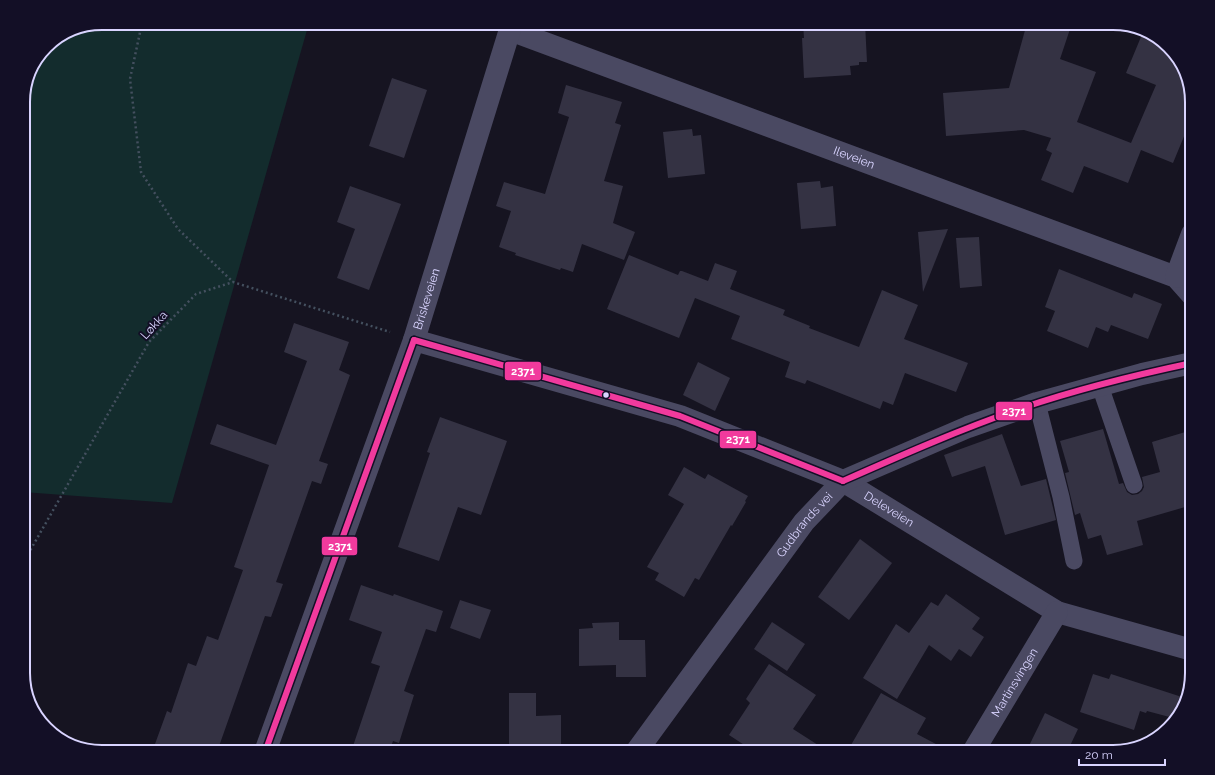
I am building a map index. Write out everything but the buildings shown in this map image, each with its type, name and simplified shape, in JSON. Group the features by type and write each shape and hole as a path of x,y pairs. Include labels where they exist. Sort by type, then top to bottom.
{"street":[{"name":"Briskeveien","path":"267,745 414,340 510,30"},
{"name":"Ileveien","path":"522,30 1176,277 1185,287"},
{"path":"1176,277 1185,253"},
{"name":"Deleveien","path":"414,340 680,416 843,481 1057,612 1185,648"},
{"name":"Gudbrands vei","path":"641,745 804,522 843,481 968,427 1037,403 1142,374 1185,365"},
{"name":"Martinsvingen","path":"977,745 1057,612"}],"lane":[{"path":"1100,386 1134,485"},
{"path":"1037,403 1061,497 1074,561"}],"path":[{"path":"140,30 130,79 141,172 178,229 234,282 414,340"},
{"name":"Løkka","path":"30,552 149,342 196,294 234,282"}],"green space":[{"path":"102,30 307,30 172,503 30,493 30,97 32,83 42,62 54,48 74,35 83,32"}],"transit line":[{"name":"2371","path":"414,340 680,416 843,481"},
{"name":"2371","path":"268,745 414,340"},
{"name":"2371","path":"843,481 954,433 1022,408 1107,383 1185,364"}]}
